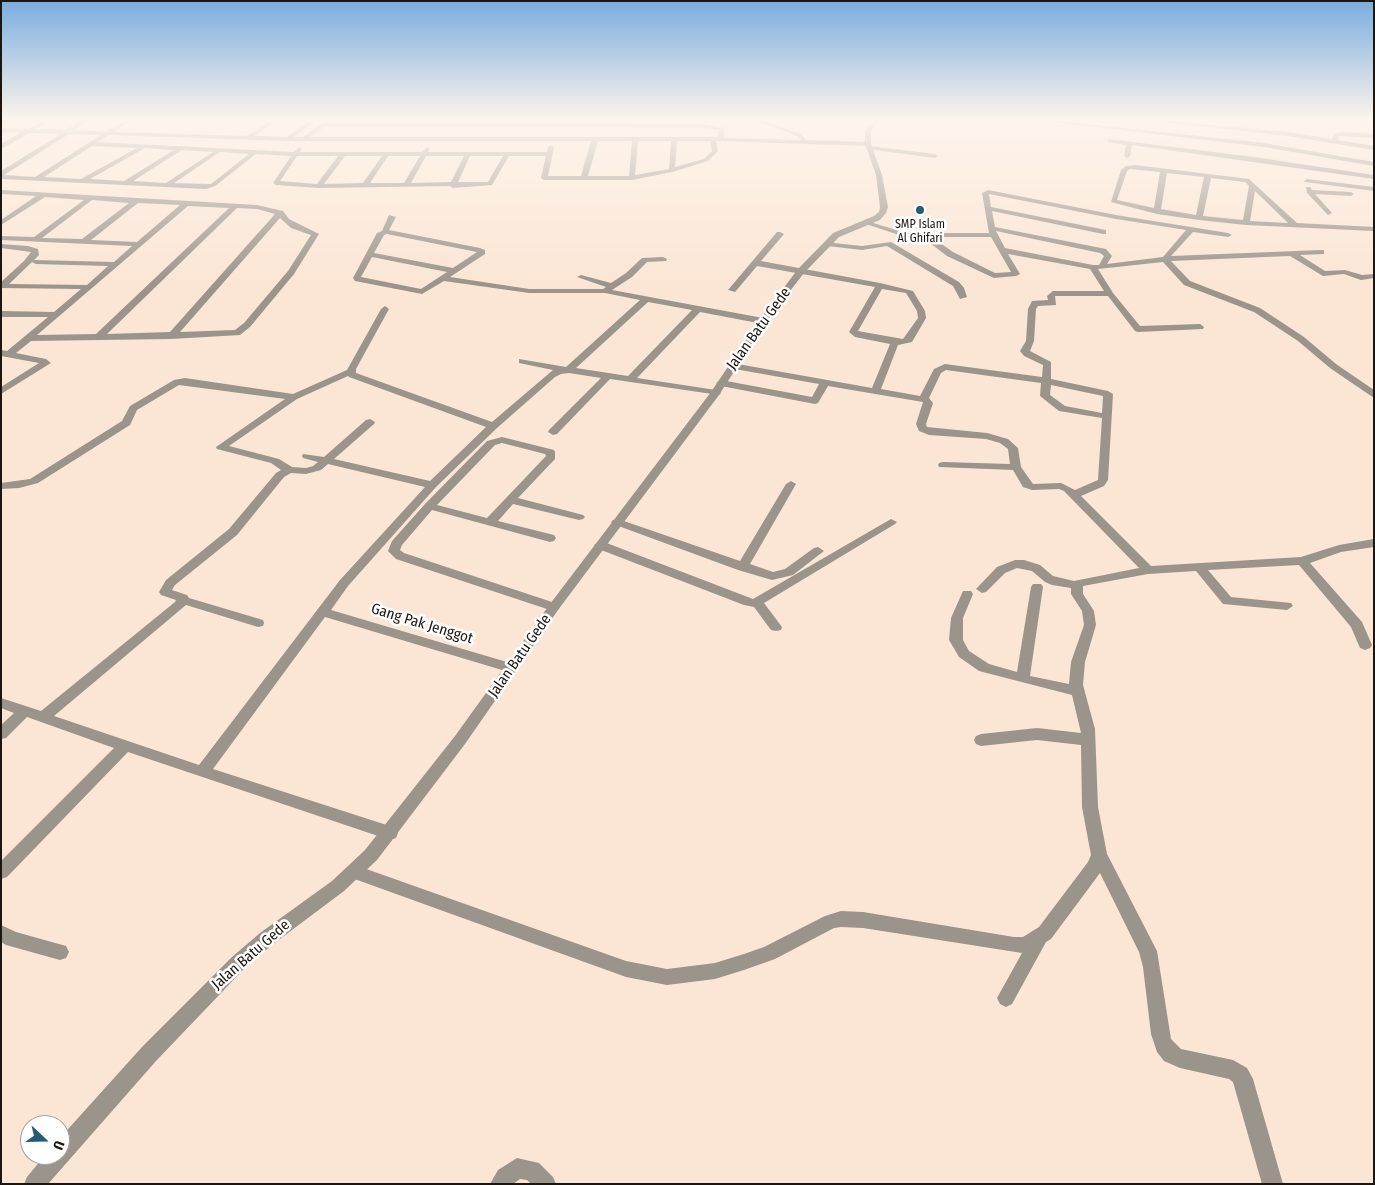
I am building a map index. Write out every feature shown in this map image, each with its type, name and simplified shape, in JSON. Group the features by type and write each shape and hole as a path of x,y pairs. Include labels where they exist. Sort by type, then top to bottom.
{"street":[{"path":"36,179 44,174"},
{"path":"82,182 95,174"},
{"path":"124,184 140,174"},
{"path":"166,186 183,174"},
{"path":"1,176 82,182 211,186 226,174"},
{"path":"282,174 276,184 319,186 453,186 492,184 497,174"},
{"path":"319,186 328,174"},
{"path":"365,186 373,174"},
{"path":"406,186 413,174"},
{"path":"453,186 458,174"},
{"path":"545,174 544,178 632,178 650,174"},
{"name":"Jalan Batu Gede","path":"70,1142 149,1054 238,963 266,939 355,872 390,833 460,740 554,607 718,388 763,321 802,271 839,234 880,216 884,210 879,174"},
{"path":"1124,174 1113,201 1128,206 1198,218 1246,223 1374,229"},
{"path":"1158,212 1163,174"},
{"path":"1196,174 1249,182 1295,225"},
{"path":"1305,174 1309,192 1328,213"},
{"path":"1353,174 1374,177"},
{"path":"1198,218 1208,176"},
{"path":"1306,181 1374,189"},
{"path":"1246,223 1252,186"},
{"path":"1,192 264,208 280,213 286,221 294,226 315,234 291,272 247,325 237,333 31,338"},
{"path":"924,235 950,254 994,276 1016,275 992,232 986,193 993,192 1190,230 1228,235"},
{"path":"1309,192 1374,196"},
{"path":"1,223 43,195"},
{"path":"38,238 92,198"},
{"path":"83,242 136,200"},
{"path":"6,353 31,338 87,287 186,204"},
{"path":"98,337 235,206"},
{"path":"988,208 1103,232"},
{"path":"171,336 280,213"},
{"path":"385,232 482,251 445,279 424,292 418,293 358,279 381,233 385,232 392,217"},
{"path":"867,222 900,234 924,235 992,232 1106,252 1108,256 1097,267"},
{"path":"1165,259 1190,230"},
{"path":"732,290 780,234"},
{"path":"1,238 38,238 139,244"},
{"path":"828,244 862,248 888,244 956,284 963,296"},
{"path":"1,246 28,248 35,251 34,255 5,286"},
{"path":"1001,250 1097,267 1165,259 1321,252"},
{"path":"370,254 456,271"},
{"path":"1293,254 1323,274 1346,272 1361,278 1374,276"},
{"path":"445,279 529,291 609,288 634,272 647,259 663,259"},
{"path":"1165,259 1187,283 1257,310 1297,336 1374,395"},
{"path":"36,262 115,264"},
{"path":"756,263 880,285 908,291 921,311 922,318 909,340 905,342 858,335 853,332 880,285"},
{"path":"1097,267 1110,294 1138,329 1200,327"},
{"path":"581,277 609,288 646,298 763,321"},
{"path":"5,286 87,287"},
{"path":"1106,416 1057,406 1045,396 1048,364 1025,351 1030,341 1033,304 1054,302 1050,296 1052,293 1110,294"},
{"path":"202,772 344,583 432,485 493,426 552,376 566,370 646,298"},
{"path":"630,380 698,308"},
{"path":"289,470 275,461 221,447 294,397 350,372 385,309"},
{"path":"1,314 56,315"},
{"path":"876,391 895,342"},
{"path":"1,391 46,363 43,360 6,353"},
{"path":"522,361 607,377 718,388 815,401 825,382"},
{"path":"732,366 923,399 928,403 921,424 923,429 929,432 987,436 1004,441 1013,448 1016,467 1027,485 1064,487 1148,570"},
{"path":"923,399 937,370 945,367 1047,381 1108,394 1102,480 1100,484 1073,495"},
{"path":"350,372 355,376 493,426"},
{"path":"553,432 607,377"},
{"path":"1,486 19,485 34,480 126,423 134,408 178,382 185,381 294,397"},
{"path":"258,623 183,600 183,598 166,592 170,583 227,538 280,475 289,470 317,468 370,422"},
{"path":"490,522 551,457 550,452 502,440 491,443 429,506 394,548 396,554 554,607"},
{"path":"307,456 432,485"},
{"path":"943,465 1016,467"},
{"path":"742,567 791,484"},
{"path":"511,500 579,517"},
{"path":"429,506 550,538"},
{"path":"617,522 772,576 780,576 789,572 818,551"},
{"path":"600,545 748,602 757,602 891,522"},
{"path":"982,589 1001,570 1015,564 1036,568 1049,579 1056,582 1078,585 1086,580 1148,570 1302,561 1339,549 1374,543"},
{"path":"1302,561 1357,625 1364,645"},
{"path":"1199,567 1227,601 1286,606"},
{"path":"1078,585 1077,594 1088,611 1090,625 1078,662 1076,675 1078,691 1086,717 1089,740 1090,807 1099,854 1148,951 1152,967 1160,1034 1164,1045 1171,1054 1180,1058 1233,1070 1240,1075 1243,1079 1273,1184"},
{"path":"1023,679 1037,587"},
{"path":"967,594 957,618 956,640 964,654 984,668 1078,691"},
{"path":"43,718 183,600"},
{"path":"757,602 776,627"},
{"name":"Gang Pak Jenggot","path":"323,612 512,668"},
{"path":"1,703 202,772 390,833"},
{"path":"1,734 24,712"},
{"path":"981,740 1037,734 1089,740"},
{"path":"1,872 125,746"},
{"path":"1006,998 1040,938 1095,866 1099,854"},
{"path":"355,872 626,969 667,977 715,971 744,962 769,953 831,921 841,918 1014,945 1024,945 1040,938"},
{"path":"1,933 12,939 60,952"},
{"name":"Jalan Batu Gede","path":"34,1184 50,1165"},
{"path":"500,1184 505,1177 517,1168 532,1170 546,1184"}],"place":[{"name":"SMP Islam Al Ghifari","path":"920,210"}]}
